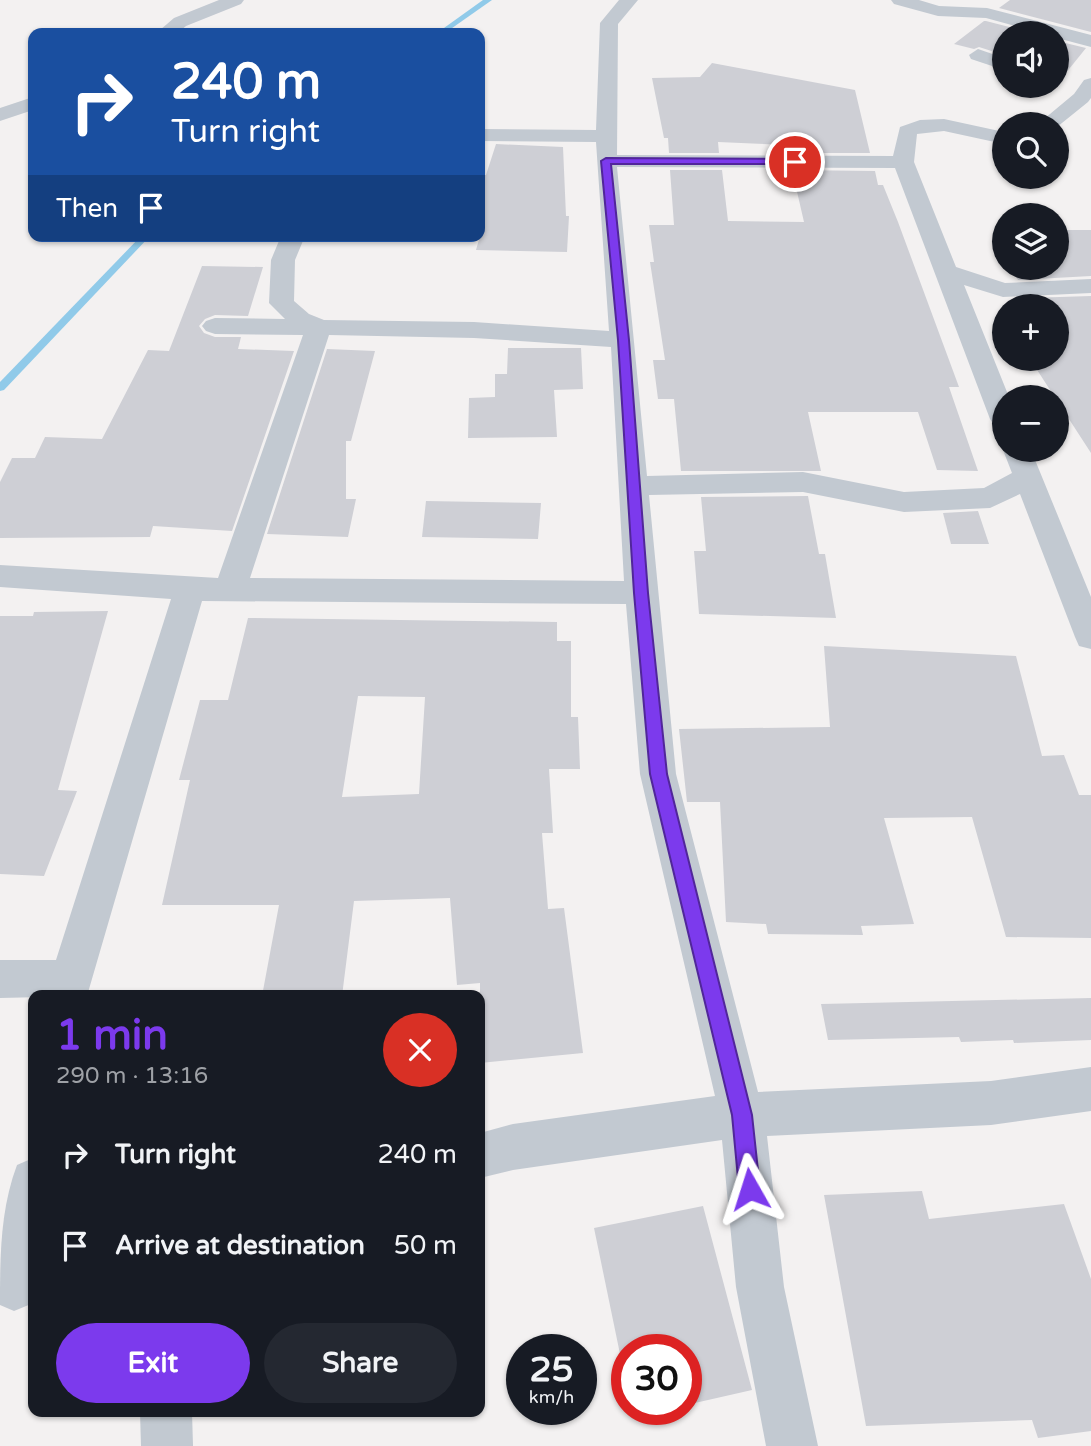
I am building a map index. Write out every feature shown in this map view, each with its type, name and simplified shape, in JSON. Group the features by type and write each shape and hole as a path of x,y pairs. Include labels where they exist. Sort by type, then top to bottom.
{"street":[{"path":"172,28 180,22 235,0"},
{"path":"629,0 609,23 606,149 624,340 641,593 659,774 742,1115 760,1287 792,1446"},
{"path":"900,0 938,11 987,13 1091,41"},
{"path":"978,55 992,60"},
{"path":"1069,83 1089,86 1069,114"},
{"path":"0,115 28,105"},
{"path":"992,137 940,123 923,124 907,131 903,162 992,389"},
{"path":"485,136 606,149 903,162"},
{"path":"290,242 283,260 281,303 300,319 319,327"},
{"path":"947,272 1003,290 1091,286"},
{"path":"965,320 1003,290"},
{"path":"215,327 474,330 624,340"},
{"path":"230,590 319,327"},
{"path":"634,486 803,482 904,502 990,498 1022,463 1091,637"},
{"path":"0,576 190,589 641,593"},
{"path":"0,979 68,988 190,589"},
{"path":"485,1155 513,1147 742,1115 990,1103 1091,1089"},
{"path":"16,1287 28,1212"},
{"path":"166,1417 167,1446"}],"building":[{"path":"1010,0 1091,0 1091,32 1069,26 1069,21 1049,21 999,8"},
{"path":"984,21 992,23 992,51 954,44"},
{"path":"1069,44 1086,48 1069,69"},
{"path":"712,63 855,90 870,153 788,153 786,145 718,142 719,153 669,153 668,138 664,138 652,78 700,77"},
{"path":"496,144 563,147 566,216 569,216 567,252 476,250 478,242 485,242 486,175"},
{"path":"670,170 722,170 728,221 804,222 792,170 875,171 878,185 883,185 898,222 959,387 949,387 978,471 937,470 918,412 808,412 821,471 681,471 674,399 658,399 653,360 665,360 650,262 654,262 649,225 674,225"},
{"path":"1069,230 1091,230 1091,276 1069,277"},
{"path":"202,266 263,267 248,316 215,315 205,319 199,326 204,333 215,337 241,337 238,349 294,351 232,531 153,526 150,537 0,538 0,482 12,458 35,458 45,437 102,439 148,350 169,351"},
{"path":"1091,296 1091,453 1069,419 1069,385 1047,385 1038,371 1069,371 1069,297"},
{"path":"508,348 581,348 583,389 554,390 557,437 468,438 469,398 495,397 495,374 507,374"},
{"path":"327,349 375,351 351,441 346,441 346,499 356,499 348,537 267,534"},
{"path":"808,496 819,554 825,554 836,618 699,614 694,551 706,551 701,497"},
{"path":"426,501 541,503 538,539 422,537"},
{"path":"978,511 989,544 951,544 943,513"},
{"path":"108,611 58,790 77,791 44,876 0,874 0,616 33,616 34,612"},
{"path":"248,618 557,622 557,641 571,641 571,717 578,717 580,769 549,769 553,833 542,833 548,909 564,908 583,1053 485,1063 485,990 480,990 480,983 457,985 450,898 354,901 343,990 263,990 279,905 162,905 190,780 179,780 200,700 228,700","holes":["358,696 425,697 419,794 342,797"]},
{"path":"824,646 1016,656 1042,756 1064,755 1079,795 1091,795 1091,938 1006,937 972,817 884,818 914,924 861,926 863,935 768,934 766,924 726,922 720,802 687,802 679,729 830,727"},
{"path":"1091,998 1091,1040 1014,1043 1013,1040 961,1042 959,1037 828,1040 821,1004"},
{"path":"922,1191 929,1219 1064,1204 1091,1279 1091,1431 1038,1438 1032,1420 866,1426 824,1195"},
{"path":"703,1206 752,1390 702,1401 702,1334 616,1334 594,1228"}],"waterway":[{"path":"448,28 488,0"},
{"path":"0,388 140,242"}],"route":[{"path":"750,1189 742,1115 659,774 641,593 624,340 606,161 795,162"}]}
